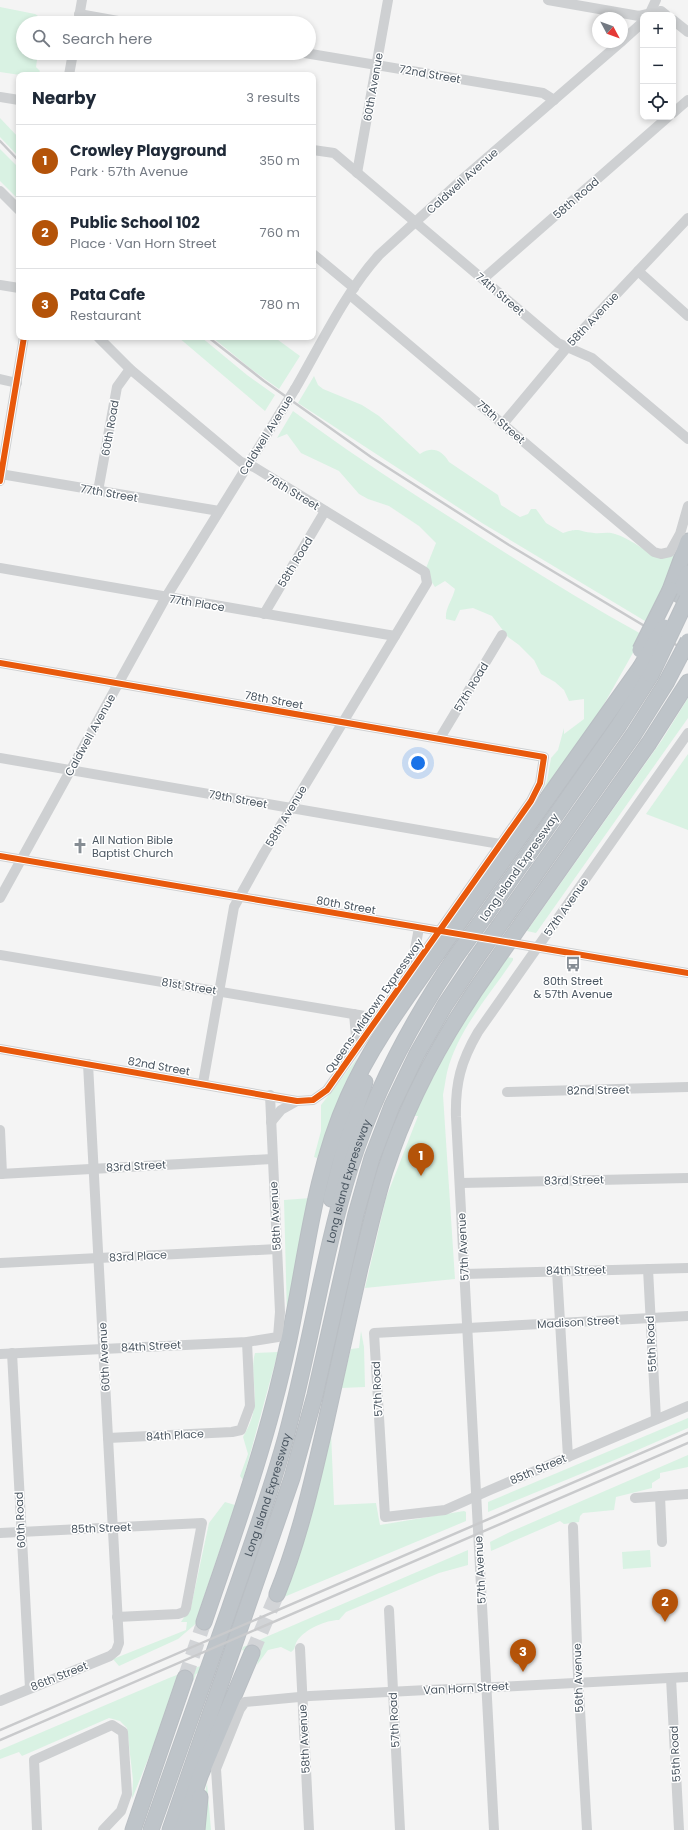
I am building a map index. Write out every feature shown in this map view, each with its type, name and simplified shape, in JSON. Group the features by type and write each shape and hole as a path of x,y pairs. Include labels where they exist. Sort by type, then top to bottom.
{"highway":[{"path":"681,596 688,541"},
{"path":"204,1622 249,1490 282,1372 299,1291 318,1187 328,1151 342,1111 354,1083 374,1046 437,954 552,791 641,669 681,596 688,573"},
{"name":"Long Island Expressway","path":"151,1830 251,1547 278,1464 294,1408 342,1198 369,1114 406,1036 436,986 619,725 641,669 681,596"},
{"name":"Long Island Expressway","path":"170,1830 292,1478 315,1395 356,1214 372,1158 392,1106 417,1054 445,1005 630,740 666,684 688,641"},
{"path":"277,1594 289,1563 306,1506 374,1207 391,1153 404,1119 434,1057 454,1021 649,743 686,685"},
{"path":"322,1282 325,1225 344,1144 363,1087 395,1015"},
{"path":"182,1830 200,1776 252,1653"},
{"path":"133,1830 185,1678"},
{"path":"197,1830 199,1801 214,1745"},
{"path":"122,1830 156,1763"}],"street":[{"path":"79,16 82,0"},
{"name":"60th Avenue","path":"357,173 388,0"},
{"path":"548,0 640,16"},
{"path":"651,12 656,0"},
{"path":"676,22 688,32"},
{"name":"Caldwell Avenue","path":"628,35 640,25"},
{"name":"Caldwell Avenue","path":"0,898 166,597 295,389 352,291 368,268 379,255 613,48"},
{"name":"72nd Street","path":"316,55 543,94 554,100"},
{"path":"70,72 72,60"},
{"path":"0,97 16,100"},
{"path":"676,110 688,100"},
{"name":"58th Road","path":"483,279 665,120"},
{"name":"74th Street","path":"316,150 334,153 558,343 592,358 688,439"},
{"path":"0,190 16,207"},
{"name":"58th Avenue","path":"503,424 567,348 638,271 687,222"},
{"name":"75th Street","path":"316,257 352,291 503,424 650,549 661,554 670,552 680,534 688,506"},
{"path":"638,271 688,316"},
{"path":"0,285 16,288"},
{"path":"0,477 24,340"},
{"name":"76th Street","path":"101,340 130,369 241,462 425,572"},
{"name":"60th Road","path":"98,491 117,387 130,369"},
{"path":"0,379 17,383"},
{"name":"77th Street","path":"0,477 98,491 219,512"},
{"name":"58th Road","path":"264,614 325,511"},
{"name":"77th Place","path":"0,568 395,636"},
{"name":"58th Avenue","path":"203,1083 234,907 427,582 425,572"},
{"name":"57th Road","path":"440,738 502,635"},
{"name":"78th Street","path":"0,663 544,756"},
{"name":"57th Avenue","path":"494,1830 464,1274 456,1098 458,1079 463,1061 478,1032 688,734"},
{"name":"Queens-Midtown Expressway","path":"313,1100 327,1090 536,791 540,783 544,756"},
{"name":"79th Street","path":"0,758 500,844"},
{"name":"80th Street","path":"0,856 688,973"},
{"path":"412,968 419,928"},
{"name":"81st Street","path":"0,955 377,1018"},
{"path":"354,1014 357,1047"},
{"name":"82nd Street","path":"0,1049 203,1083 297,1101 313,1100"},
{"name":"60th Avenue","path":"88,1064 119,1643 116,1650"},
{"name":"82nd Street","path":"507,1092 688,1087"},
{"name":"58th Avenue","path":"270,1095 280,1312 278,1337"},
{"path":"271,1122 281,1110 297,1101"},
{"path":"0,1130 1,1174"},
{"name":"83rd Street","path":"1,1174 272,1159"},
{"name":"83rd Street","path":"460,1183 688,1178"},
{"name":"83rd Place","path":"0,1263 277,1249"},
{"name":"84th Street","path":"464,1274 688,1268"},
{"name":"55th Road","path":"648,1269 656,1419"},
{"path":"557,1271 568,1457"},
{"name":"Madison Street","path":"467,1328 688,1316"},
{"name":"57th Road","path":"384,1517 374,1333 467,1328"},
{"name":"84th Street","path":"0,1354 247,1342 278,1337"},
{"name":"84th Place","path":"108,1438 232,1432 241,1430 247,1419 250,1406 247,1342"},
{"name":"60th Road","path":"12,1353 20,1532 30,1688"},
{"name":"85th Street","path":"384,1517 445,1510 688,1406"},
{"path":"635,1498 688,1494"},
{"path":"660,1496 662,1542"},
{"name":"85th Street","path":"0,1533 202,1524 184,1612 178,1614 117,1617"},
{"name":"56th Avenue","path":"573,1527 578,1682 586,1830"},
{"name":"57th Road","path":"389,1610 400,1830"},
{"name":"58th Avenue","path":"300,1648 309,1830"},
{"name":"86th Street","path":"0,1701 110,1656 116,1650"},
{"name":"Van Horn Street","path":"220,1830 216,1769 240,1709 245,1702 302,1697 688,1677"},
{"name":"55th Road","path":"671,1678 679,1830"},
{"path":"37,1830 34,1760 112,1725 123,1732 127,1794 120,1811 103,1830"}],"green space":[{"path":"0,7 35,14 38,16 16,16 16,60 37,60 36,67 40,71 16,72 16,74 0,72"},
{"path":"0,118 16,135 16,154 0,137"},
{"path":"0,149 16,165 16,197 0,181"},
{"path":"182,340 205,340 247,375 275,395 265,411"},
{"path":"216,340 278,340 300,356 279,389 251,369"},
{"path":"314,376 318,385 323,389 362,405 379,416 420,454 429,450 436,450 440,452 449,462 498,495 501,505 520,517 528,514 531,509 536,509 546,523 563,533 576,530 594,533 612,533 624,537 653,553 669,556 678,554 650,624 482,523 298,403"},
{"path":"293,411 375,468 482,538 619,622 643,635 599,713 541,794 547,781 551,758 558,750 564,728 564,734 584,719 584,699 569,701 564,690 555,682 541,674 534,660 519,645 508,637 492,616 473,608 460,610 455,621 446,619 448,608 455,589 445,581 435,587 427,575 426,568 436,543 419,526 389,506 368,499 359,494 339,471 301,453 287,434 277,438"},
{"path":"688,698 688,718 536,933 527,931 662,740"},
{"path":"688,754 688,830 646,814"},
{"path":"507,957 513,958 513,960 477,1010 461,1036 448,1068 443,1095 455,1279 365,1288 386,1198 418,1116 414,1116 434,1075 457,1035 481,995"},
{"path":"359,1056 345,1084 317,1158 314,1157 321,1131 321,1105"},
{"path":"311,1198 287,1316 284,1200"},
{"path":"361,1331 364,1347 365,1387 341,1388 351,1349 359,1348"},
{"path":"278,1352 243,1480 240,1476 248,1454 243,1437 251,1419 255,1400 253,1366 255,1353"},
{"path":"688,1418 688,1428 488,1512 488,1502"},
{"path":"331,1432 334,1505 376,1503 380,1525 464,1511 466,1512 466,1521 284,1597 310,1520"},
{"path":"688,1455 688,1467 660,1473 660,1478 652,1483 652,1488 616,1497 614,1510 583,1513 580,1516 579,1522 564,1524 560,1521 491,1551 490,1542 510,1532"},
{"path":"225,1502 235,1505 196,1620 199,1621 178,1639 119,1666 113,1659 186,1630 187,1622 181,1622 191,1607 209,1523"},
{"path":"468,1550 468,1565 439,1573 346,1612 339,1620 334,1620 316,1626 310,1629 297,1641 294,1650 291,1652 281,1647 268,1650 257,1665 259,1656 242,1650 243,1647"},
{"path":"650,1550 651,1567 623,1569 622,1552"},
{"path":"203,1665 193,1681 181,1677 132,1799 133,1780 127,1728 120,1721 109,1718 22,1756 19,1752 0,1759 0,1750"},
{"path":"207,1783 211,1830 201,1830 202,1808"}],"tunnel":[{"path":"252,1653 277,1594"},
{"path":"185,1678 204,1622"}],"railway":[{"path":"0,141 16,158"},
{"path":"212,340 264,381 371,457 509,545 688,652"},
{"path":"0,1730 688,1433"},
{"path":"0,1740 688,1443"}],"cycle path":[{"path":"0,481 24,340"},
{"path":"0,663 544,757 540,783 531,801 327,1090 313,1100 297,1101 0,1049"},
{"path":"0,856 688,973"}],"place":[{"name":"All Nation Bible Baptist Church","path":"80,846"},
{"name":"80th Street & 57th Avenue","path":"573,964"},
{"name":"Crowley Playground","path":"421,1176"},
{"name":"Public School 102","path":"665,1622"},
{"name":"Pata Cafe","path":"523,1672"}]}
